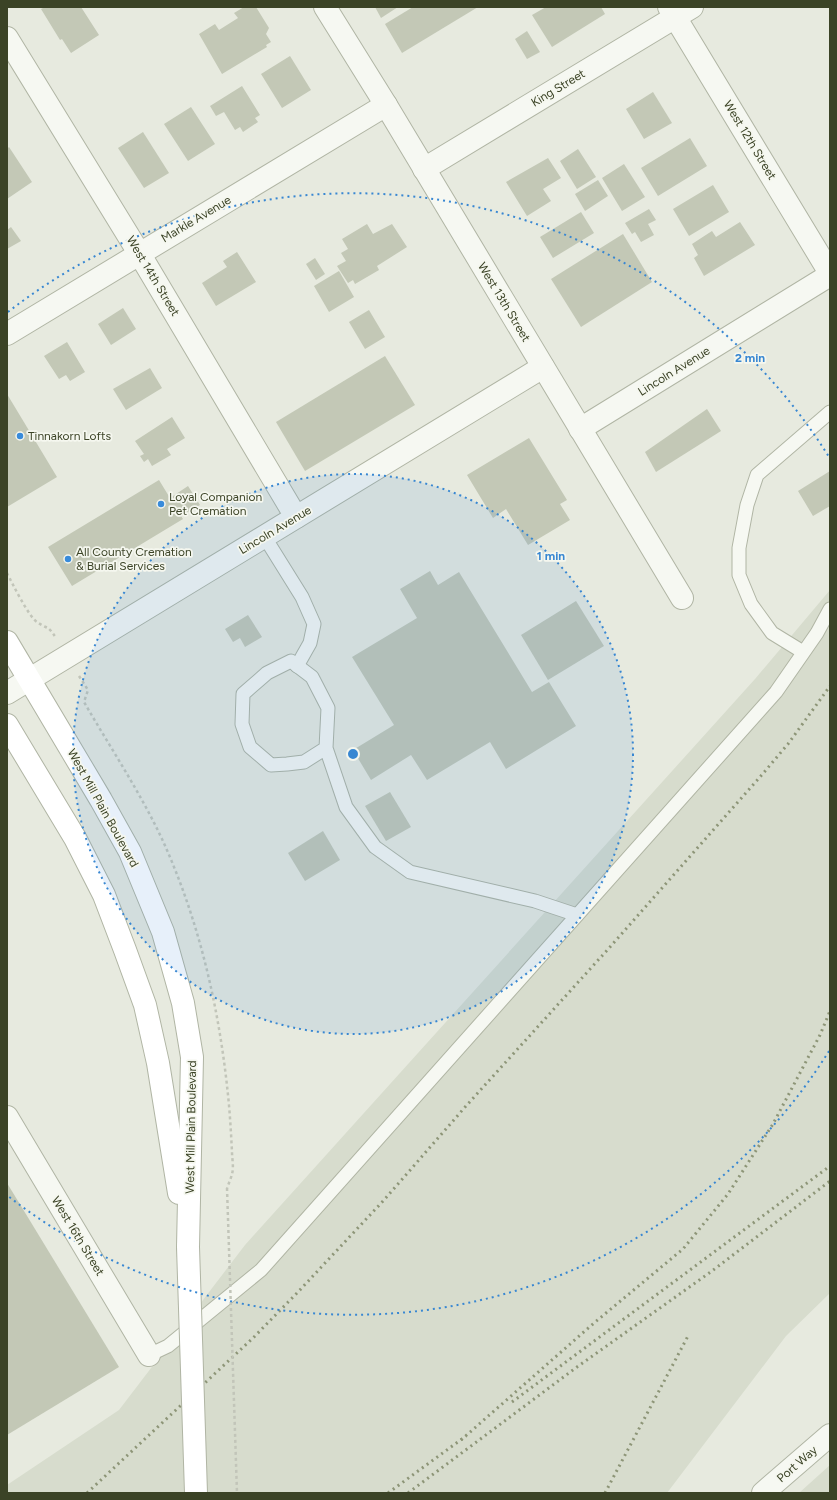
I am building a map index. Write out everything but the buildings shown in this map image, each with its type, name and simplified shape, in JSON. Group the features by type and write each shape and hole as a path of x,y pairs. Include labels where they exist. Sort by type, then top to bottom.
{"main road":[{"name":"West Mill Plain Boulevard","path":"7,642 101,800 130,852 164,932 183,1003 192,1057 188,1247 196,1493"},
{"name":"West Mill Plain Boulevard","path":"7,725 75,838 104,895 145,1005 158,1063 188,1247"}],"street":[{"name":"West 13th Street","path":"325,7 386,105 682,598"},
{"name":"King Street","path":"424,169 679,10"},
{"name":"West 12th Street","path":"679,10 830,274"},
{"name":"West 14th Street","path":"7,38 139,253 296,517"},
{"name":"Markle Avenue","path":"7,334 386,105"},
{"name":"Lincoln Avenue","path":"580,429 830,274"},
{"name":"Lincoln Avenue","path":"7,693 543,367"},
{"name":"West 16th Street","path":"7,1117 149,1356"},
{"name":"Port Way","path":"763,1493 830,1435"}],"lane":[{"path":"803,652 772,633 751,604 739,575 739,548 747,505 757,476 830,412"},
{"path":"264,536 302,597 314,624 310,643 297,666"},
{"path":"149,1356 168,1346 261,1270 776,692 817,633 830,609"},
{"path":"326,748 304,762 271,765 250,747 242,724 243,694 267,673 291,661 312,677 328,708 326,748 346,807 375,847 410,872 535,901 577,915"}],"path":[{"path":"7,573 14,588 36,622 50,628"},
{"path":"227,1188 237,1493"}],"shaded area":[{"path":"830,590 830,1293 786,1336 667,1493 7,1493 7,1485 119,1410 245,1245 755,679"},
{"path":"830,1465 830,1493 799,1493"}],"railway":[{"path":"87,1493 253,1338 384,1200 760,777 788,744 830,686"},
{"path":"461,1440 594,1323 683,1249 728,1194 773,1124 820,1035 830,1011"},
{"path":"512,1402 830,1166"},
{"path":"408,1493 577,1367 712,1271 830,1181"},
{"path":"605,1493 688,1336"},
{"path":"388,1493 466,1436"}],"place":[{"name":"Tinnakorn Lofts","path":"20,436"},
{"name":"Loyal Companion Pet Cremation","path":"161,504"},
{"name":"All County Cremation & Burial Services","path":"68,559"}]}
